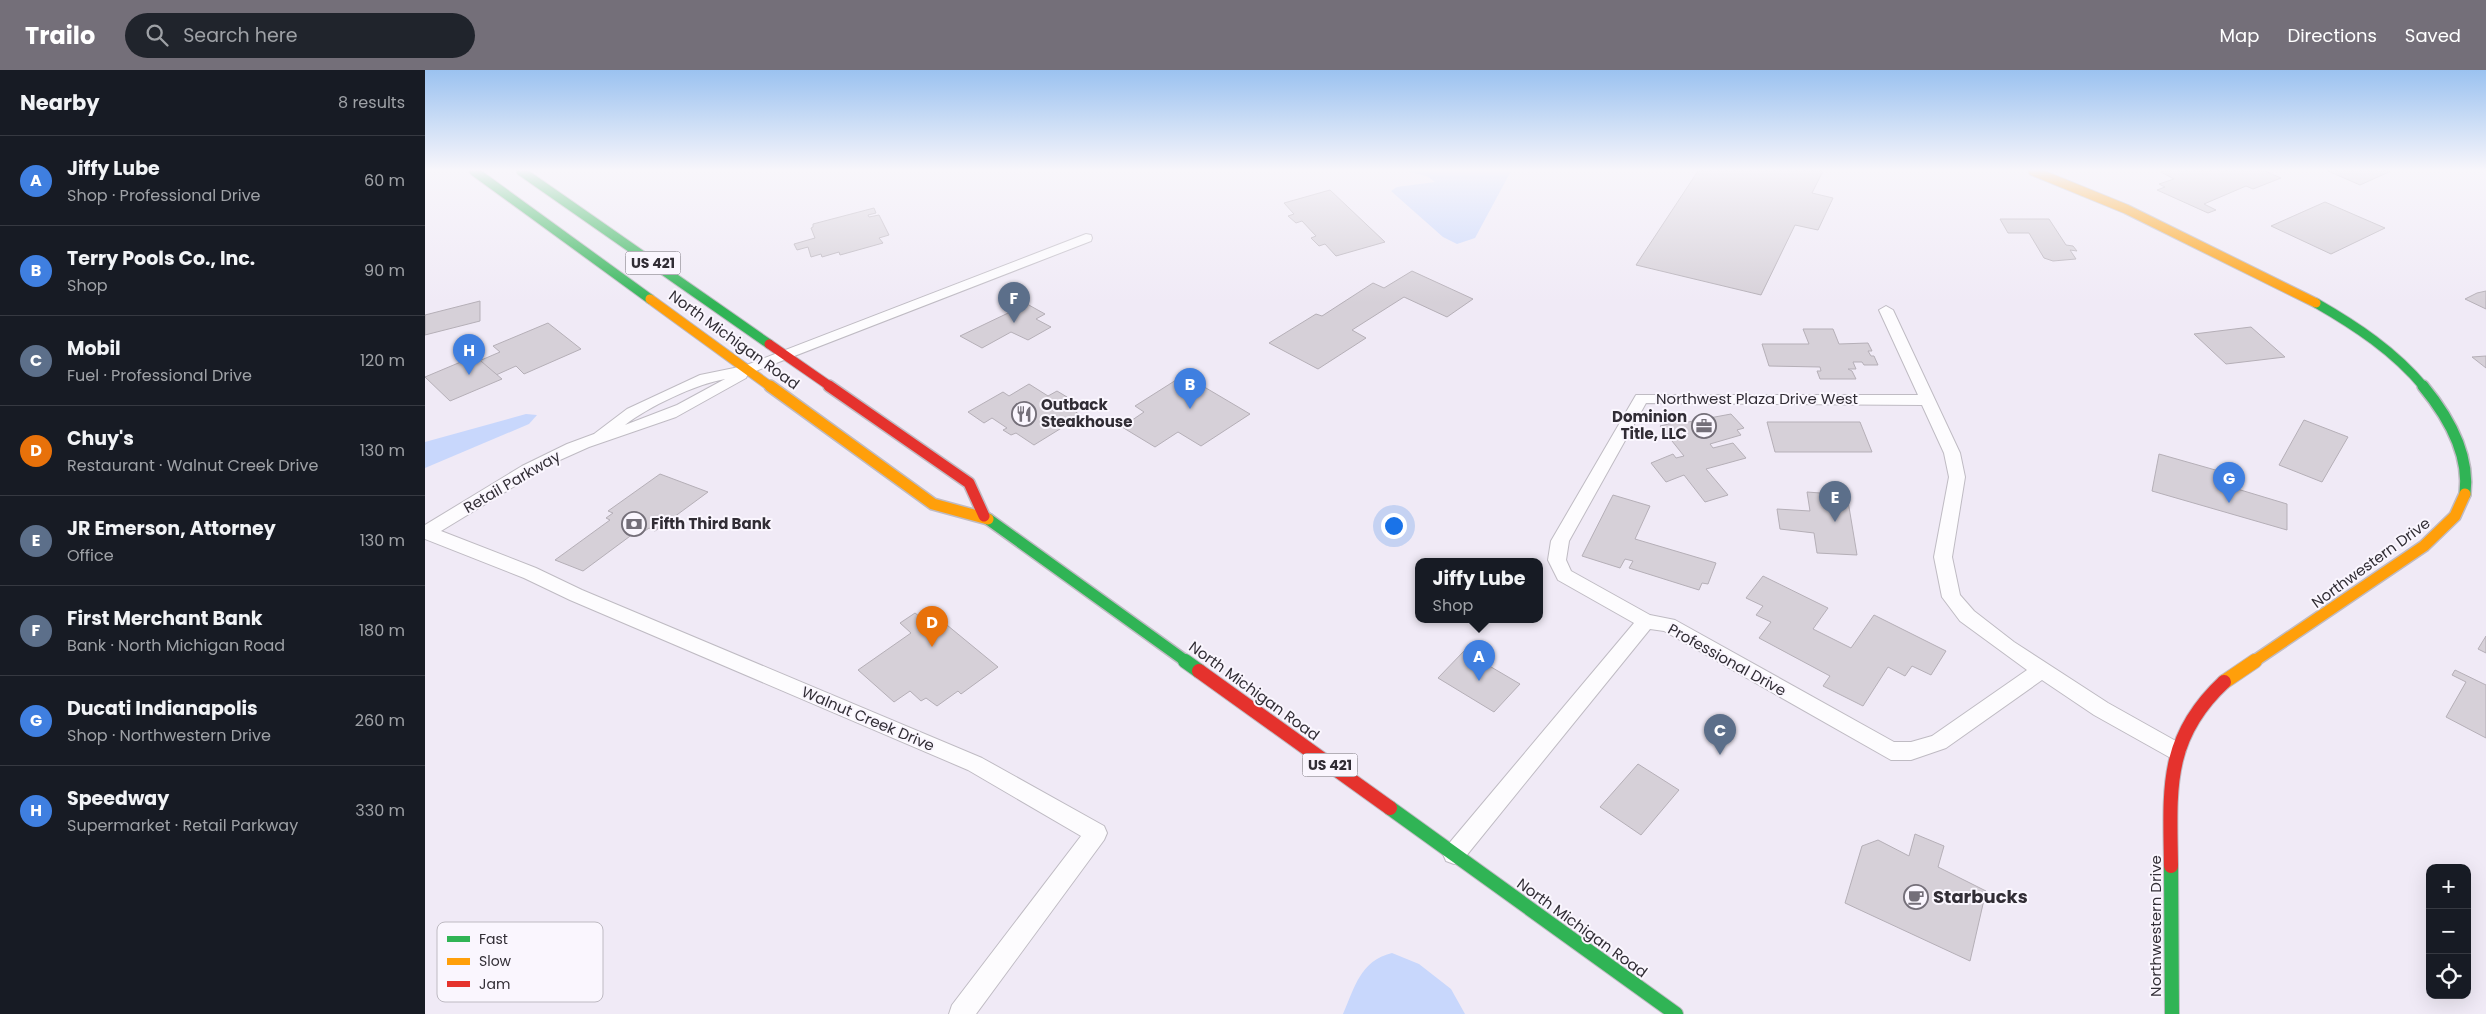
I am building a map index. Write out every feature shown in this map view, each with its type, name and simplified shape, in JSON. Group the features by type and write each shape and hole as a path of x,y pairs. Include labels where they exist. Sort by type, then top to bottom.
{"main road":[{"name":"North Michigan Road","path":"535,215 933,504 984,516 1676,1014"},
{"name":"North Michigan Road","path":"584,215 969,483 984,516"},
{"name":"Northwestern Drive","path":"2138,215 2310,299 2364,332 2398,359 2427,388 2455,434 2465,464 2466,485 2462,505 2447,526 2424,546 2223,683 2199,704 2186,726 2176,751 2171,811 2172,1014"}],"street":[{"name":"Retail Parkway","path":"425,532 525,472 563,452 601,436 647,423 714,393 748,370 1086,238"},
{"path":"1886,310 1952,453 1957,477 1943,557 1951,597 1967,616 2042,670 2101,709 2176,751"},
{"name":"Northwest Plaza Drive West","path":"1646,621 1564,575 1557,560 1559,542 1641,398 1927,400"},
{"name":"Walnut Creek Drive","path":"425,532 530,573 575,595 975,764 1096,832 961,1014"},
{"path":"1454,854 1646,621"},
{"name":"Professional Drive","path":"1646,621 1668,626 1891,751 1911,751 1939,742 2042,670"}],"water":[{"path":"1418,215 1487,215 1475,238 1457,244 1443,237"},
{"path":"526,414 537,415 529,424 425,468 425,442"},
{"path":"1392,953 1419,964 1451,989 1465,1014 1343,1014 1360,976 1373,962"}],"building":[{"path":"847,215 868,215 869,217 879,215 889,235 879,238 883,243 840,255 839,252 822,257 821,254 811,257 808,247 797,250 794,244 815,238 811,228 813,224"},
{"path":"1356,215 1385,242 1336,256 1325,244 1319,246 1311,238 1316,236 1302,221 1296,223 1288,216"},
{"path":"1669,215 1825,215 1818,230 1795,225 1761,295 1636,265"},
{"path":"2296,215 2355,215 2385,228 2331,254 2271,226"},
{"path":"2000,219 2049,219 2066,245 2073,246 2077,251 2070,250 2076,259 2053,261 2044,258 2029,233 2008,233"},
{"path":"1412,271 1473,299 1447,317 1404,297 1352,330 1366,338 1318,369 1269,343 1316,314 1322,316 1373,283 1384,288"},
{"path":"2486,291 2486,309 2465,299 2477,293"},
{"path":"480,301 480,321 425,335 425,315"},
{"path":"1027,304 1045,314 1036,319 1051,327 1028,340 1011,332 982,348 960,336"},
{"path":"548,323 581,349 524,374 516,366 496,375 479,361 500,352 493,346"},
{"path":"2251,327 2285,357 2226,364 2194,334"},
{"path":"1803,329 1833,329 1839,344 1868,343 1872,351 1868,351 1871,356 1874,356 1878,365 1864,365 1862,362 1853,362 1856,369 1848,369 1852,371 1856,379 1820,379 1817,371 1821,371 1820,367 1769,366 1762,344 1809,344"},
{"path":"475,356 502,379 450,401 425,377"},
{"path":"2486,356 2486,368 2472,357"},
{"path":"1184,375 1250,414 1201,446 1178,432 1155,447 1122,427 1144,412 1135,406"},
{"name":"Outback Steakhouse","path":"1029,384 1048,396 1057,391 1067,397 1061,400 1081,416 1034,445 1016,433 1011,435 1003,430 1007,428 992,418 984,423 968,412 1003,392 1009,396"},
{"path":"1731,414 1744,428 1737,430 1741,435 1710,444 1713,448 1733,443 1746,458 1706,469 1728,495 1705,502 1684,475 1666,482 1651,463 1673,454 1676,458 1684,456 1660,426 1686,420 1688,422"},
{"path":"2304,420 2348,437 2322,482 2279,465"},
{"path":"1767,422 1860,422 1872,452 1775,452"},
{"path":"2159,454 2226,473 2224,485 2287,504 2287,530 2152,491"},
{"name":"Fifth Third Bank","path":"660,474 708,492 655,531 649,528 642,533 637,531 583,571 555,560 610,520 606,518 613,513 608,511"},
{"path":"1807,492 1847,495 1857,555 1817,553 1814,533 1780,529 1777,509 1810,511"},
{"path":"1613,495 1650,506 1635,539 1716,563 1708,584 1702,583 1699,590 1629,568 1633,561 1625,559 1620,568 1582,556"},
{"path":"1763,576 1828,608 1813,629 1851,648 1874,615 1946,651 1931,675 1912,666 1905,676 1888,667 1863,706 1823,686 1830,676 1759,638 1771,622 1756,615 1763,606 1746,598"},
{"path":"915,613 927,622 936,616 998,667 961,694 958,691 937,706 926,698 921,701 910,691 894,702 858,670 911,633 900,623"},
{"path":"2486,636 2486,653 2478,649"},
{"path":"1464,651 1520,684 1494,712 1438,678"},
{"path":"2455,670 2486,685 2486,738 2446,717 2466,682 2452,675"},
{"path":"1638,764 1679,790 1641,835 1600,807"},
{"name":"Starbucks","path":"1915,834 1944,846 1938,867 1986,891 1970,961 1845,903 1862,846 1878,840 1909,856"}],"traffic: fast":[{"path":"535,215 650,299"},
{"path":"584,215 769,344"},
{"path":"2316,303 2378,342 2429,393 2442,413 2460,449 2466,471 2465,494"},
{"path":"988,519 1199,671"},
{"path":"1390,808 1676,1014"},
{"path":"2171,866 2172,1014"}],"traffic: slow":[{"path":"2138,215 2316,303"},
{"path":"650,299 933,504 988,519"},
{"path":"2224,682 2424,546 2455,516 2465,494"}],"traffic: jam":[{"path":"769,344 969,483 984,516"},
{"path":"1199,671 1390,808"},
{"path":"2171,866 2172,790 2180,742 2190,720 2204,700 2224,682"}],"place":[{"name":"First Merchant Bank","path":"1014,323"},
{"name":"Speedway","path":"469,375"},
{"name":"Terry Pools Co., Inc.","path":"1190,409"},
{"name":"Outback Steakhouse","path":"1024,414"},
{"name":"Dominion Title, LLC","path":"1704,426"},
{"name":"Ducati Indianapolis","path":"2229,503"},
{"name":"JR Emerson, Attorney","path":"1835,522"},
{"name":"Fifth Third Bank","path":"634,524"},
{"name":"Chuy's","path":"932,647"},
{"name":"Jiffy Lube","path":"1479,681"},
{"name":"Mobil","path":"1720,755"},
{"name":"Starbucks","path":"1916,897"}]}
